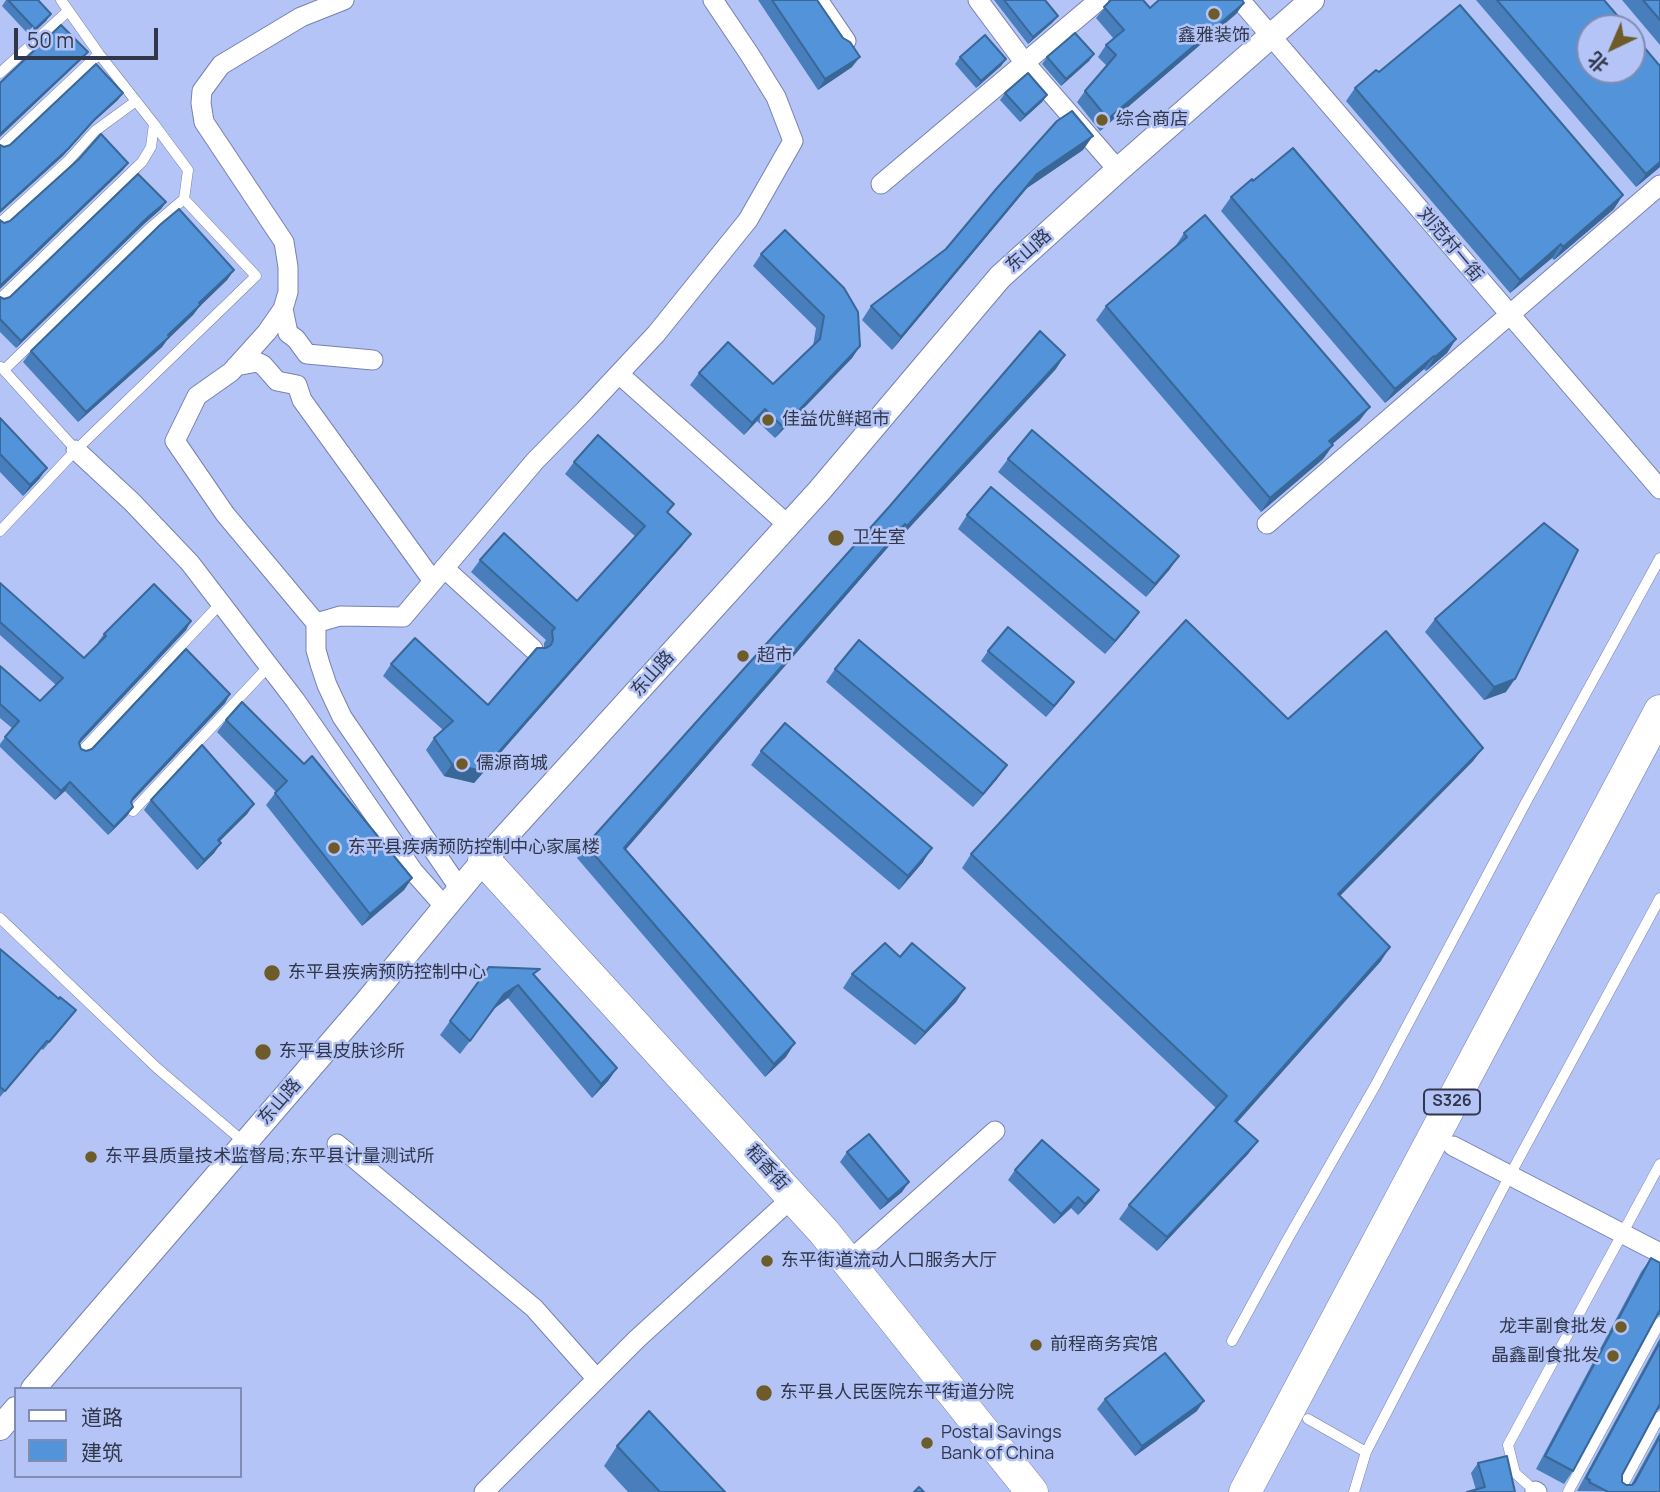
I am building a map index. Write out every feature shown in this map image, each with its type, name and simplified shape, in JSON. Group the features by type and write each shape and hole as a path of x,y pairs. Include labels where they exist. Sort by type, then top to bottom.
{"main road":[{"name":"S326","path":"1245,1492 1660,711"},
{"name":"S326","path":"1270,1492 1660,757"},
{"name":"稻香街","path":"484,860 793,1197 1032,1492"}],"street":[{"path":"344,0 301,17 221,65 202,90 204,122 284,242 288,292 283,309 267,332 236,366 197,396 175,441 225,514 316,623 316,650 327,685 342,716 453,898"},
{"path":"316,623 340,616 403,617 535,461 656,334 748,220 793,141 776,97 713,0"},
{"path":"818,0 846,41"},
{"path":"881,184 1099,0"},
{"name":"刘范村一街","path":"1240,0 1660,489"},
{"name":"东山路","path":"35,1387 364,1005 484,860 820,491 1000,277 1312,0"},
{"path":"974,2 1118,170"},
{"path":"1267,524 1660,185"},
{"path":"283,309 288,333 307,354 373,360"},
{"path":"236,366 257,362 277,381 297,385 302,400 439,575 533,649"},
{"path":"619,374 788,525"},
{"path":"76,450 132,502 190,563 295,700 413,871 453,898"},
{"path":"848,1262 995,1131"},
{"path":"337,1144 534,1308 597,1379"},
{"path":"1454,1146 1660,1253"},
{"path":"484,1492 637,1339 793,1197"},
{"path":"0,1428 14,1411"}],"lane":[{"path":"61,0 188,170 184,199 2,368 76,450"},
{"path":"0,74 68,11"},
{"path":"0,147 99,54"},
{"path":"0,223 68,161 95,131 136,101"},
{"path":"0,299 142,162 151,147 155,124"},
{"path":"0,531 76,450 256,276 184,199"},
{"path":"1233,1341 1375,1086 1660,558"},
{"path":"81,752 221,603"},
{"path":"133,811 269,666"},
{"path":"1354,1492 1366,1452 1510,1175 1660,898"},
{"path":"0,918 157,1068 245,1143"},
{"path":"1536,1492 1515,1473 1508,1445 1660,1164"},
{"path":"1568,1492 1660,1322"},
{"path":"1619,1492 1660,1416"},
{"path":"1308,1419 1366,1452"}],"building":[{"path":"8,0 38,0 51,14 35,29"},
{"path":"772,0 817,0 843,38 850,42 860,57 825,79"},
{"path":"1004,0 1045,0 1058,16 1033,37"},
{"path":"1111,0 1143,0 1150,8 1159,0 1242,0 1244,3 1108,119 1085,91 1116,55 1106,45 1124,30 1104,7"},
{"path":"1497,0 1604,0 1616,14 1576,14 1576,84 1646,84 1646,50 1660,66 1660,162 1646,174"},
{"path":"1643,0 1660,0 1660,20"},
{"path":"1460,5 1623,195 1520,280 1355,88 1376,70 1379,72"},
{"path":"61,25 88,52 0,134 0,83"},
{"path":"1075,33 1094,54 1066,79 1047,57"},
{"path":"985,35 1006,59 981,81 960,57"},
{"path":"96,64 123,93 68,149 0,211 0,145 10,145"},
{"path":"1028,73 1047,95 1025,115 1005,93"},
{"path":"1072,111 1093,136 1037,174 901,337 871,306 946,249 1057,121"},
{"path":"101,134 128,163 0,286 0,220 4,223 10,221 79,159"},
{"path":"1293,148 1456,339 1395,389 1231,197"},
{"path":"138,174 166,202 21,341 0,319 0,297 10,297"},
{"path":"179,209 234,270 199,303 169,337 86,412 31,351"},
{"path":"1205,215 1370,407 1329,441 1333,445 1270,498 1106,306 1187,237 1184,233"},
{"path":"785,230 844,288 858,312 860,346 783,427 765,409 752,423 699,373 728,342 773,384 820,339 824,316 761,254"},
{"path":"1040,331 1065,355 907,526 905,524 624,848 795,1043 774,1064 586,845 889,507"},
{"path":"0,418 47,468 30,485 0,454"},
{"path":"1032,430 1179,556 1155,584 1008,459"},
{"path":"598,435 674,504 667,512 691,534 482,771 452,764 434,738 453,721 391,664 415,638 488,705 537,648 551,645 552,631 555,628 480,560 504,533 577,601 645,526 574,462"},
{"path":"991,487 1139,612 1115,641 967,515"},
{"path":"1544,523 1578,550 1515,679 1494,687 1435,619"},
{"path":"0,583 84,658 154,584 191,621 81,739 81,749 92,749 186,649 230,694 133,798 133,807 114,827 70,782 61,791 5,737 19,721 0,704 0,666 40,701 63,678 0,622"},
{"path":"1186,620 1288,719 1386,631 1483,748 1338,894 1390,947 1235,1121 1258,1141 1167,1237 1129,1205 1227,1096 971,854"},
{"path":"1008,627 1074,682 1054,706 988,651"},
{"path":"859,640 1007,765 983,794 835,669"},
{"path":"242,702 304,764 312,756 412,878 370,914 275,793 287,781 226,720"},
{"path":"785,723 932,848 908,876 761,751"},
{"path":"202,745 254,804 218,840 221,843 204,860 151,800"},
{"path":"885,943 900,957 912,943 965,988 925,1032 852,974"},
{"path":"0,949 76,1010 5,1091 0,1087"},
{"path":"489,967 540,969 533,974 617,1068 601,1084 518,985 504,994 470,1041 450,1021"},
{"path":"869,1134 909,1182 888,1200 847,1152"},
{"path":"1042,1140 1099,1190 1085,1204 1078,1197 1061,1214 1015,1170"},
{"path":"1651,1258 1660,1263 1660,1310 1573,1471 1545,1456"},
{"path":"1660,1342 1660,1404 1622,1475 1622,1482 1632,1485 1635,1482 1660,1436 1660,1492 1608,1492 1586,1478"},
{"path":"1165,1353 1204,1401 1142,1446 1105,1399"},
{"path":"649,1411 725,1492 660,1492 617,1446"},
{"path":"1507,1456 1515,1492 1467,1492 1485,1487 1478,1463"}],"place":[{"name":"鑫雅装饰","path":"1214,14"},
{"name":"综合商店","path":"1102,120"},
{"name":"佳益优鲜超市","path":"768,420"},
{"name":"卫生室","path":"836,538"},
{"name":"超市","path":"743,656"},
{"name":"儒源商城","path":"462,764"},
{"name":"东平县疾病预防控制中心家属楼","path":"334,848"},
{"name":"东平县疾病预防控制中心","path":"272,973"},
{"name":"东平县皮肤诊所","path":"263,1052"},
{"name":"东平县质量技术监督局;东平县计量测试所","path":"91,1157"},
{"name":"东平街道流动人口服务大厅","path":"767,1261"},
{"name":"龙丰副食批发","path":"1621,1327"},
{"name":"前程商务宾馆","path":"1036,1345"},
{"name":"晶鑫副食批发","path":"1613,1356"},
{"name":"东平县人民医院东平街道分院","path":"764,1393"},
{"name":"Postal Savings Bank of China","path":"927,1443"}]}
